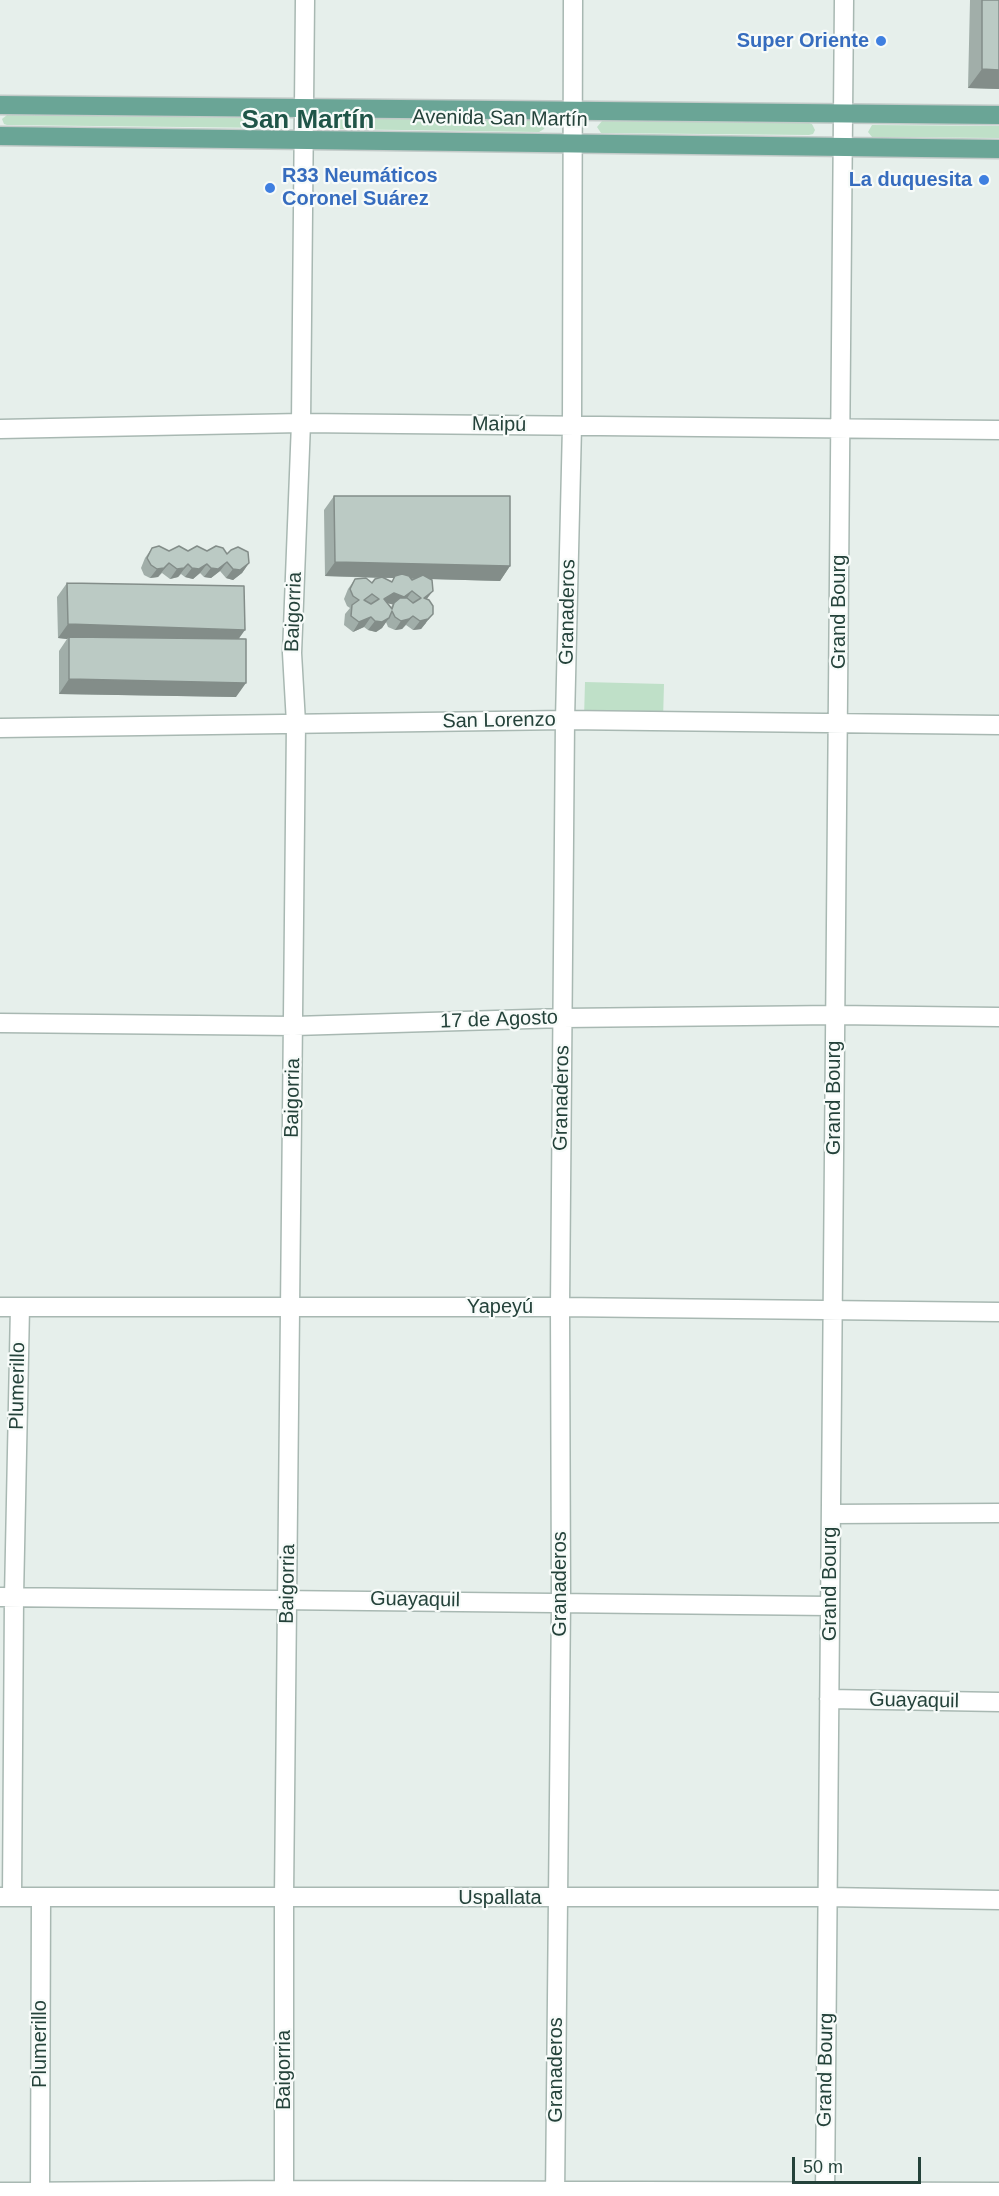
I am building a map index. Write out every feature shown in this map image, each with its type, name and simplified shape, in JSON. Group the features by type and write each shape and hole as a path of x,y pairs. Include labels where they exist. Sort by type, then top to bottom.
{"main road":[{"name":"Avenida San Martín","path":"0,105 999,115"},
{"name":"Avenida San Martín","path":"0,136 999,149"}],"street":[{"name":"Baigorria","path":"284,2193 284,1896 296,723 292,652 301,423 305,0"},
{"name":"Granaderos","path":"555,2193 561,1602 560,1307 565,720 572,426 573,0"},
{"name":"Grand Bourg","path":"825,2194 844,0"},
{"name":"Maipú","path":"0,429 301,423 999,430"},
{"name":"San Lorenzo","path":"0,728 565,720 999,725"},
{"name":"17 de Agosto","path":"0,1023 294,1026 563,1018 835,1015 999,1017"},
{"name":"Yapeyú","path":"0,1307 560,1307 999,1312"},
{"name":"Plumerillo","path":"6,1897 7,1597 20,1307"},
{"path":"831,1514 999,1513"},
{"name":"Guayaquil","path":"7,1597 830,1606"},
{"name":"Guayaquil","path":"829,1699 999,1702"},
{"name":"Uspallata","path":"6,1897 828,1897 999,1900"},
{"name":"Plumerillo","path":"40,2191 41,1897"},
{"path":"0,2192 825,2194 999,2192"}],"green space":[{"path":"7,115 272,118 276,123 272,128 7,125 2,119"},
{"path":"333,118 539,120 545,126 539,132 334,129 330,125"},
{"path":"602,121 809,123 815,130 809,135 601,133 597,127"},
{"path":"872,125 999,126 999,138 872,137 868,132"},
{"path":"585,682 664,684 663,720 584,718"}],"building":[{"path":"982,0 999,0 999,70 982,69"},
{"path":"334,496 510,496 510,566 335,562"},
{"path":"159,546 169,551 179,546 188,551 197,546 207,551 216,546 223,548 227,554 238,547 248,552 249,563 240,570 233,569 227,562 218,569 211,568 207,564 199,569 192,568 188,564 184,568 177,569 169,563 164,568 157,569 147,558 152,548"},
{"path":"402,574 409,576 412,580 423,575 432,580 433,591 424,598 429,600 433,606 433,614 428,619 420,621 413,616 401,621 392,611 389,618 382,622 375,621 371,617 359,622 351,616 352,605 359,600 353,596 350,589 355,579 366,578 372,583 375,579 382,577 392,582 395,576","holes":["412,591 421,598 413,603 407,598 400,598 394,603 392,609 384,599 394,593 404,597","372,594 379,599 371,604 364,600"]},
{"path":"67,583 244,586 245,630 68,624"},
{"path":"69,637 246,639 246,683 69,679"}],"place":[{"name":"Super Oriente","path":"881,41"},
{"name":"La duquesita","path":"984,180"},
{"name":"R33 Neumáticos Coronel Suárez","path":"270,188"}],"district":[{"name":"San Martín","path":"308,121"}]}
